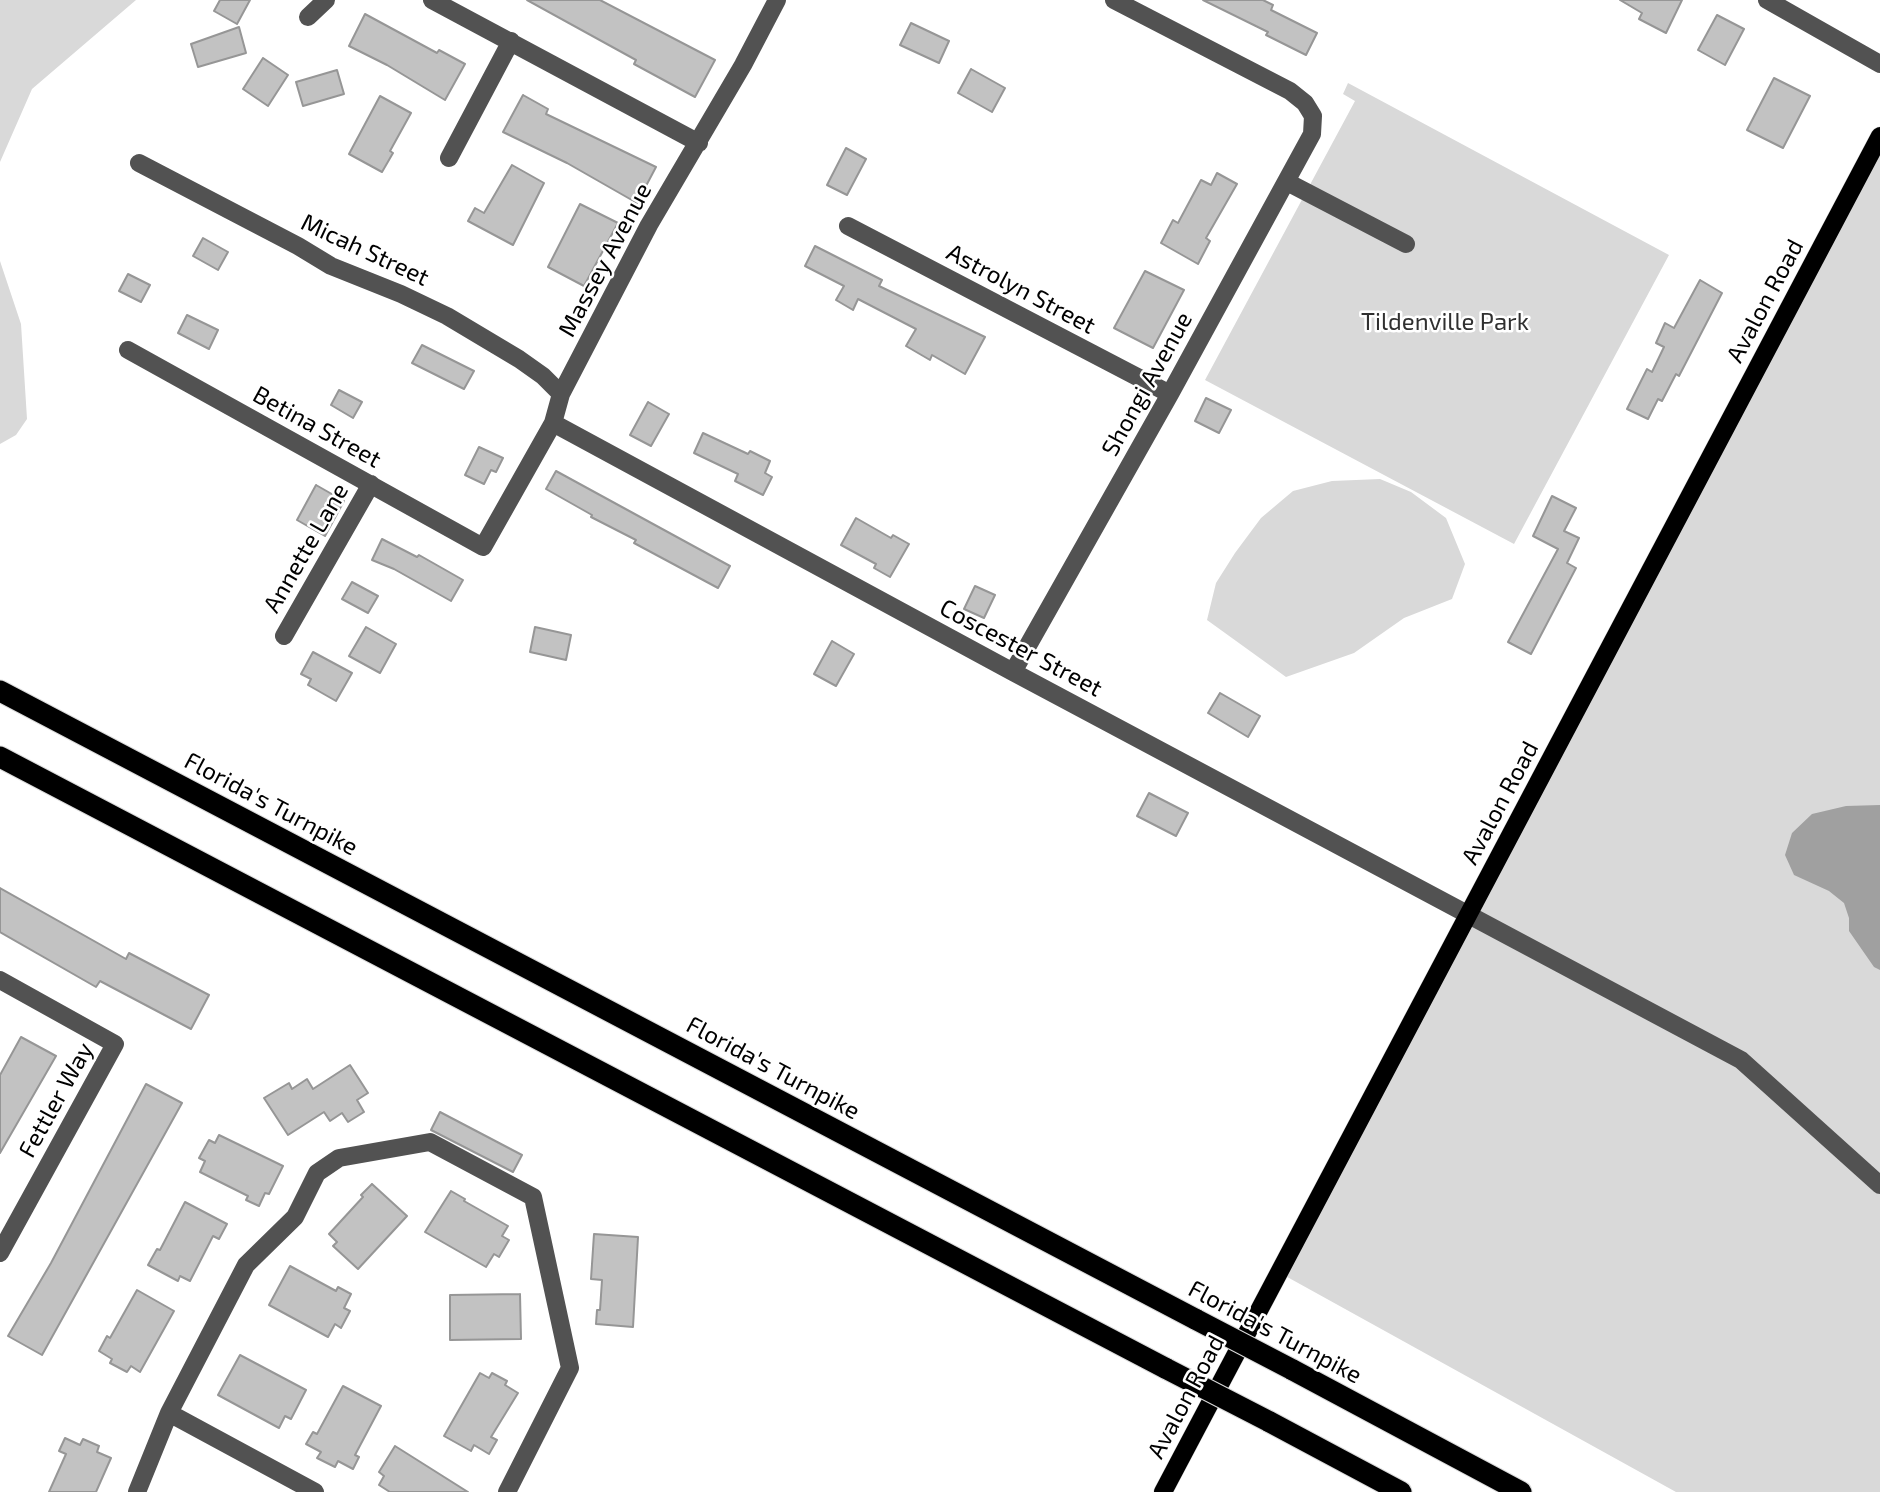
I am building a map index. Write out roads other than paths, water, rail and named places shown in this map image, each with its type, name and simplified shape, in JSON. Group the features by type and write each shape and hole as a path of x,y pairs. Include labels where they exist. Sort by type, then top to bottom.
{"highway":[{"name":"Florida's Turnpike","path":"0,691 1292,1369 1521,1492"},
{"path":"0,757 1401,1492"}],"main road":[{"name":"Avalon Road","path":"1163,1492 1880,136"}],"street":[{"path":"308,17 326,0"},
{"path":"432,0 699,143"},
{"name":"Massey Avenue","path":"483,547 552,423 561,394 649,225 744,65 777,0"},
{"name":"Shongi Avenue","path":"1013,671 1170,394 1311,134 1313,116 1305,103 1290,91 1114,0"},
{"path":"1768,0 1880,64"},
{"path":"449,158 511,41"},
{"name":"Micah Street","path":"139,163 331,266 447,316 519,359 543,376 561,394"},
{"path":"1287,182 1406,244"},
{"name":"Astrolyn Street","path":"848,226 1170,394"},
{"name":"Betina Street","path":"128,350 483,547"},
{"name":"Coscester Street","path":"552,423 1741,1060 1880,1185"},
{"name":"Annette Lane","path":"284,636 371,484"},
{"name":"Fettler Way","path":"0,980 115,1044 0,1252"},
{"path":"137,1492 169,1413 246,1265 295,1217 317,1173 339,1158 430,1142 533,1197 536,1210 570,1368 507,1492"},
{"path":"169,1413 315,1492"}],"park label":[{"name":"Tildenville Park","path":"1445,322"}]}
